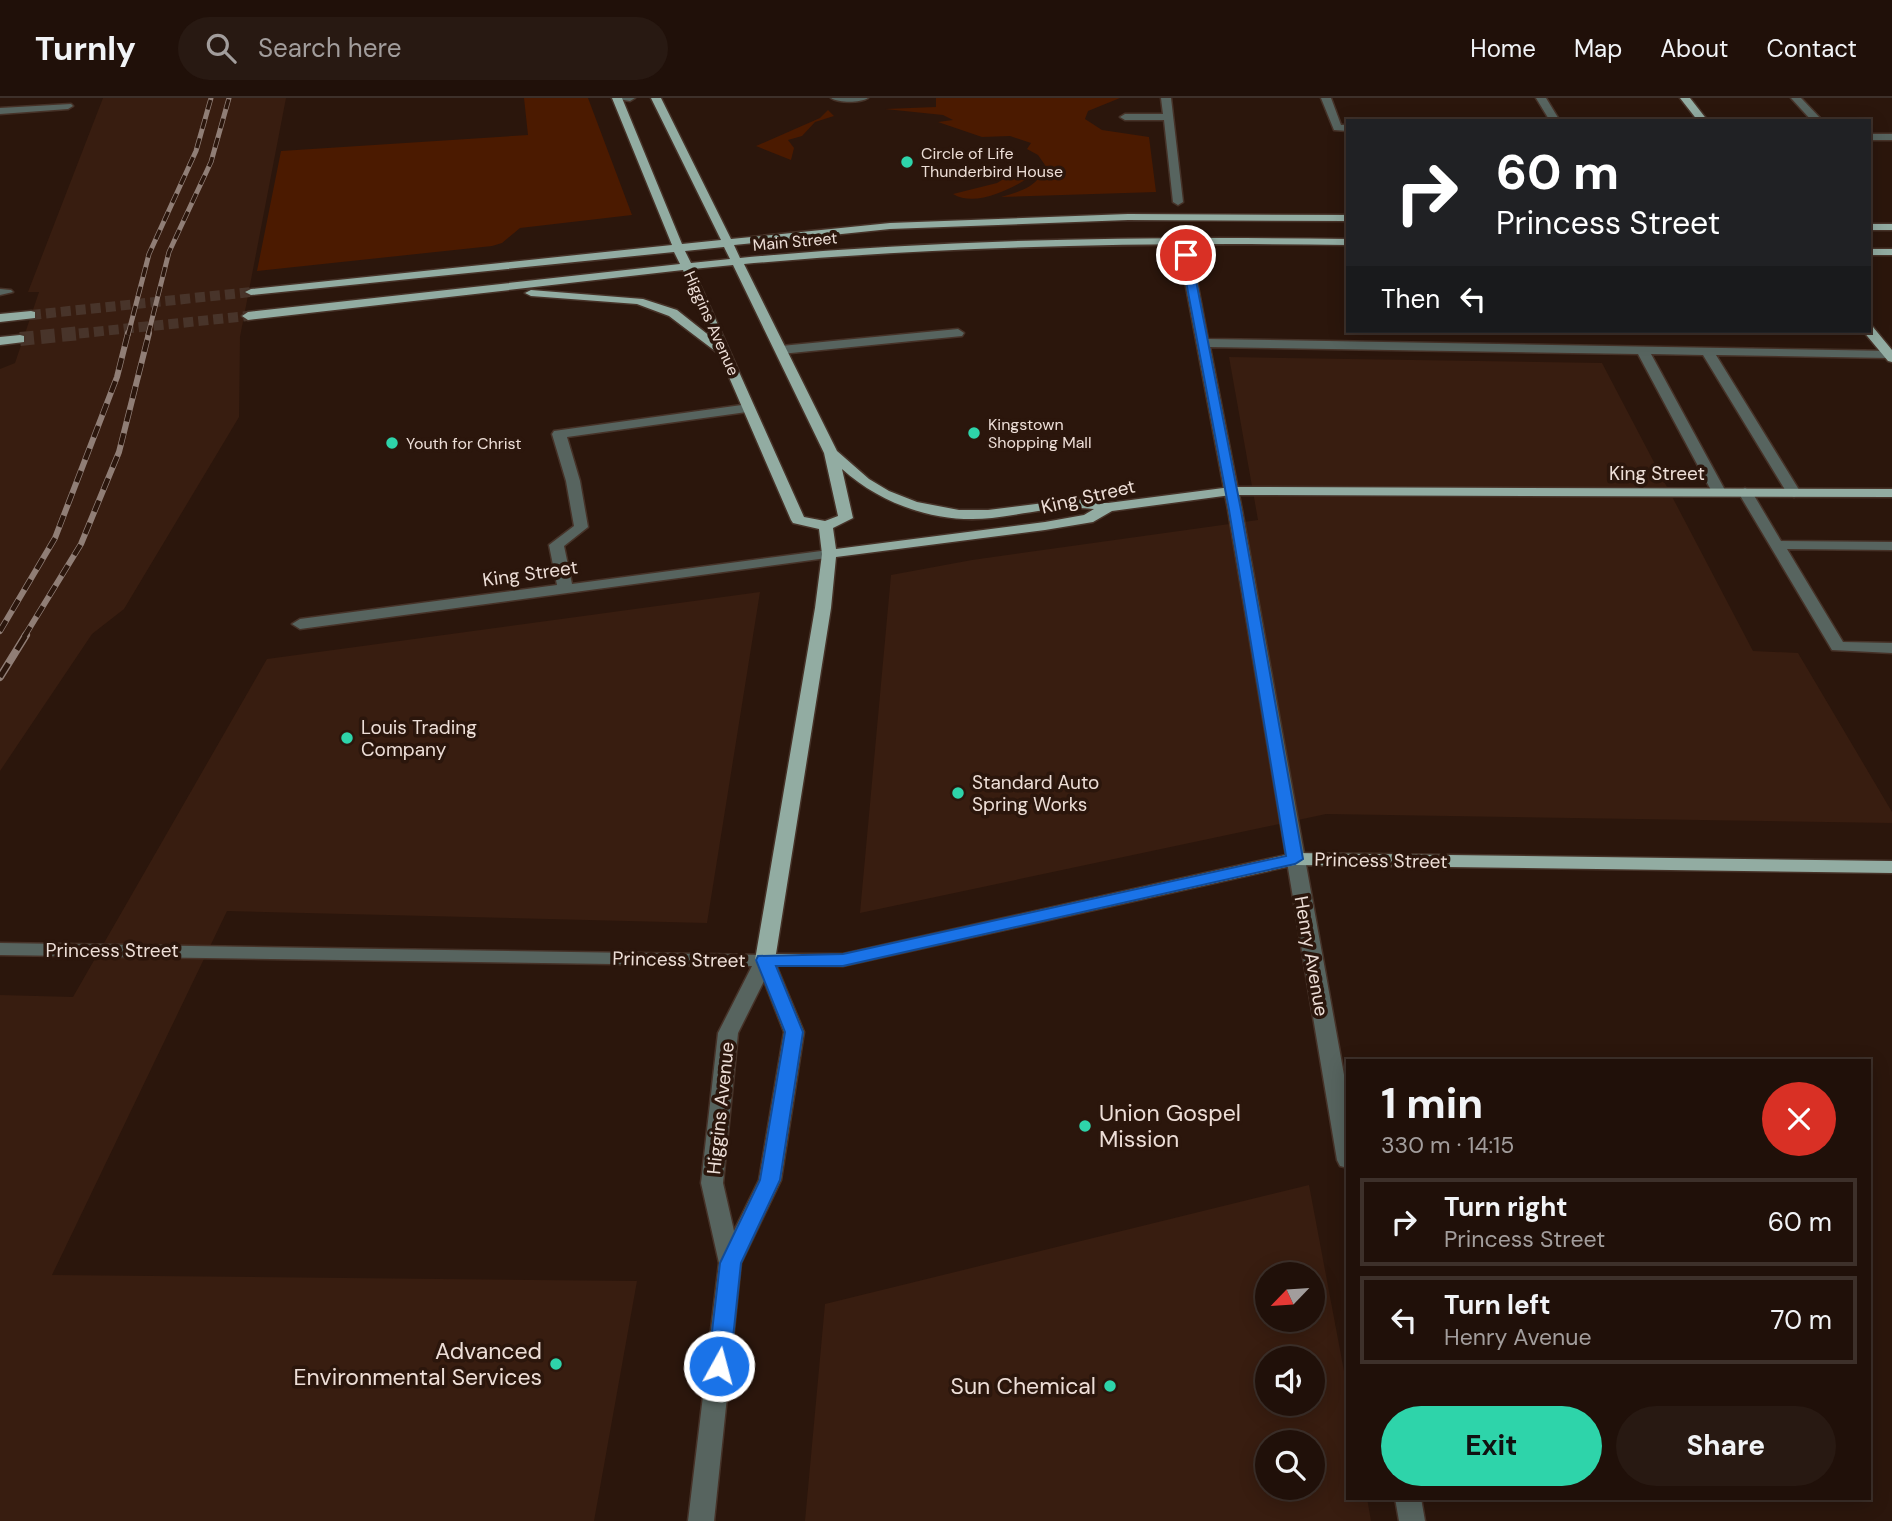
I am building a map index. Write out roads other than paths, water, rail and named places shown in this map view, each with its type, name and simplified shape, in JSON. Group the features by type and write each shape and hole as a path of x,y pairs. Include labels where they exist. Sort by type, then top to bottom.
{"main road":[{"name":"Higgins Avenue","path":"617,98 678,247 798,520 826,526 829,554 823,608 765,960"},
{"path":"656,98 726,241 739,261 831,453 846,518 826,526"},
{"path":"1685,98 1701,119"},
{"name":"Main Street","path":"251,292 863,228 1009,220 1346,218"},
{"path":"1871,227 1892,227"},
{"name":"Main Street","path":"248,316 739,261 894,249 1185,240 1346,242"},
{"path":"1871,252 1892,252"},
{"path":"479,291 591,295 639,301 673,313 725,353"},
{"path":"0,318 31,315"},
{"path":"1871,332 1890,356"},
{"path":"0,341 20,339"},
{"path":"831,453 864,482 884,494 915,506 959,514 988,514 1076,503 1108,508"},
{"name":"King Street","path":"829,554 1045,526 1088,519 1108,508 1231,491 1891,494"},
{"name":"Princess Street","path":"765,960 843,960 1295,859 1892,867"}],"street":[{"path":"617,98 630,98"},
{"path":"836,98 863,98"},
{"path":"1166,98 1178,202"},
{"path":"1326,98 1337,128 1346,128"},
{"path":"1541,98 1554,119"},
{"path":"1796,98 1816,119"},
{"path":"0,111 68,106"},
{"path":"1125,117 1170,117"},
{"path":"1871,137 1892,137"},
{"name":"Henry Avenue","path":"1186,255 1231,491 1346,1149"},
{"path":"781,350 958,333"},
{"path":"1203,343 1890,356"},
{"path":"1643,351 1719,492"},
{"path":"1708,352 1794,493"},
{"path":"565,588 556,545 581,527 573,481 559,434 749,408"},
{"path":"1745,492 1838,647 1892,648"},
{"path":"1778,545 1892,546"},
{"name":"King Street","path":"300,624 829,554"},
{"name":"Princess Street","path":"0,949 765,960"},
{"name":"Higgins Avenue","path":"730,1263 770,1180 794,1032 765,960"},
{"name":"Higgins Avenue","path":"701,1521 730,1263 712,1183 728,1034 765,960"},
{"path":"1408,1500 1412,1521"}],"tunnel":[{"path":"31,315 251,292"},
{"path":"64,335 248,316"},
{"path":"20,339 81,333"}],"railway":[{"path":"128,335 149,254 196,151 211,98"},
{"path":"148,335 169,252 211,162 229,98"},
{"path":"0,631 55,538 117,377 128,333"},
{"path":"24,637 81,544 119,452 149,333"},
{"path":"0,677 26,635"}],"place":[{"name":"Circle of Life Thunderbird House","path":"907,162"},
{"name":"Kingstown Shopping Mall","path":"974,433"},
{"name":"Youth for Christ","path":"392,443"},
{"name":"Louis Trading Company","path":"347,738"},
{"name":"Standard Auto Spring Works","path":"958,793"},
{"name":"Union Gospel Mission","path":"1085,1126"},
{"name":"Advanced Environmental Services","path":"556,1364"},
{"name":"Sun Chemical","path":"1110,1386"}]}
